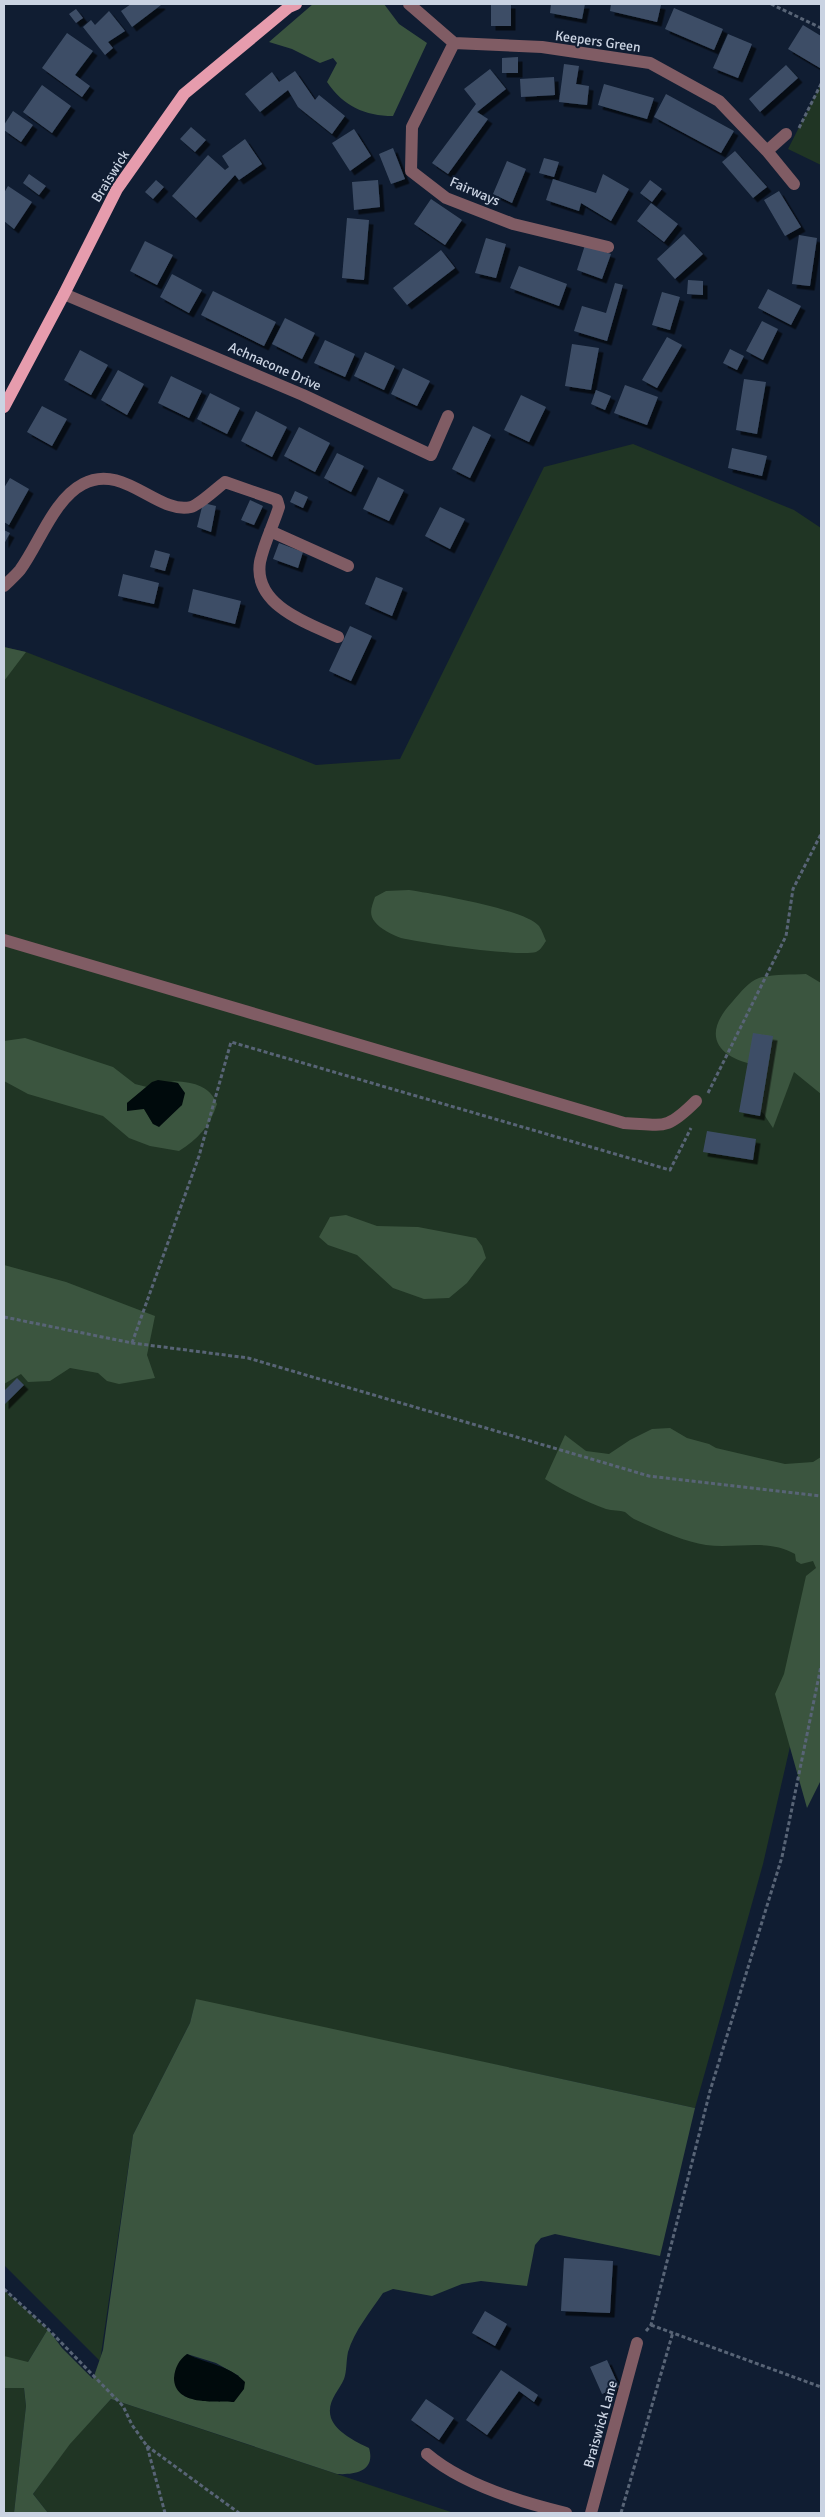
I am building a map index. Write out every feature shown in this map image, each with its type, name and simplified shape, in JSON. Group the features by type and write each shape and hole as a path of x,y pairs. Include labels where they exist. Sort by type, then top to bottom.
{"main road":[{"name":"Braiswick","path":"4,407 64,294 117,188 184,94 289,7 296,4"}],"street":[{"path":"409,4 454,43"},
{"name":"Keepers Green","path":"454,43 542,48 650,63 719,101 767,151 794,184"},
{"name":"Fairways","path":"454,43 412,127 411,171 446,198 513,224 608,247"},
{"path":"767,151 786,134"},
{"name":"Achnacone Drive","path":"64,294 303,394 432,455 448,416"},
{"path":"4,586 20,570 64,499 83,483 98,480 125,482 170,506 192,507 225,482 277,500 279,507 263,550 259,574 266,593 287,612 338,637"},
{"path":"270,530 348,566"},
{"path":"4,940 624,1123 666,1125 677,1121 700,1101"},
{"name":"Braiswick Lane","path":"591,2513 636,2343"},
{"path":"426,2454 443,2468 480,2485 566,2513"}],"path":[{"path":"771,4 821,28"},
{"path":"786,134 796,134 821,84"},
{"path":"700,1101 786,936 793,889 821,834"},
{"path":"132,1342 199,1156 231,1042 670,1170 691,1126"},
{"path":"4,1318 132,1342 248,1358 649,1476 821,1496"},
{"path":"636,2343 651,2324 710,2091 782,1857 821,1666"},
{"path":"4,2289 48,2329 117,2399 147,2446 165,2513"},
{"path":"651,2324 821,2386"},
{"path":"621,2513 673,2332"},
{"path":"147,2446 240,2513"}],"green space":[{"path":"313,4 384,4 399,24 427,43 393,116 364,112 340,97 327,82 337,63 333,58 320,63 292,49 269,42"},
{"path":"821,84 821,165 788,149"},
{"path":"633,444 794,510 821,528 821,1612 763,1864 695,2108 196,2000 190,2023 133,2135 100,2361 4,2265 4,647 26,652 316,765 400,759 544,467"},
{"path":"4,647 26,652 4,681"},
{"path":"409,890 478,903 516,914 539,926 546,941 536,952 511,953 470,949 401,938 377,925 371,910 375,897 386,891"},
{"path":"806,974 821,983 821,1094 794,1072 773,1128 763,1113 755,1108 761,1066 746,1063 725,1052 718,1044 716,1036 717,1025 733,1001 751,982 770,976"},
{"path":"25,1038 113,1067 135,1084 147,1087 127,1103 144,1109 153,1124 182,1105 178,1083 171,1081 192,1083 204,1088 214,1097 217,1104 211,1119 203,1131 179,1151 150,1146 129,1138 103,1116 28,1094 4,1081 4,1041"},
{"path":"346,1215 377,1226 418,1227 476,1238 482,1246 486,1258 467,1283 449,1298 424,1299 393,1288 357,1255 328,1245 319,1237 330,1217"},
{"path":"4,1265 66,1282 155,1316 147,1355 155,1378 119,1384 107,1381 98,1373 70,1368 50,1381 28,1382 21,1374 4,1384"},
{"path":"670,1428 687,1438 716,1448 785,1464 813,1462 821,1457 821,1780 807,1808 775,1694 784,1674 806,1576 816,1568 813,1561 801,1564 796,1561 795,1554 774,1546 717,1546 688,1541 634,1519 625,1512 606,1509 590,1503 545,1479 565,1435 586,1451 609,1454 630,1440 652,1429"},
{"path":"196,1999 695,2108 660,2256 555,2234 541,2238 535,2245 527,2286 481,2281 462,2284 432,2296 393,2289 383,2293 354,2336 348,2352 344,2379 330,2407 331,2418 337,2428 353,2440 369,2448 369,2462 366,2467 356,2473 337,2474 111,2399 70,2444 33,2494 48,2513 14,2513 26,2406 24,2388 4,2388 4,2356 28,2362 48,2329 62,2348 93,2379 103,2350 133,2135 190,2023","holes":["187,2354 216,2363 239,2376 198,2400 184,2396"]},
{"path":"4,2290 48,2329 22,2372 26,2406 14,2513 4,2513"},
{"path":"111,2399 454,2513 48,2513 33,2494 69,2444"}],"shaded area":[{"path":"158,1080 178,1083 185,1093 182,1105 159,1127 153,1124 144,1109 127,1111 127,1103 152,1082"},
{"path":"187,2354 225,2368 245,2382 244,2389 234,2402 197,2400 188,2398 181,2393 176,2387 175,2370"}],"building":[{"path":"131,4 161,5 132,27 121,11"},
{"path":"491,4 511,4 511,26 491,26"},
{"path":"551,4 585,4 582,19 550,13"},
{"path":"611,4 661,5 657,22 610,11"},
{"path":"674,8 723,29 714,50 665,29"},
{"path":"76,9 83,18 76,23 69,14"},
{"path":"109,11 125,31 108,42 113,48 105,55 83,27 91,20 95,25"},
{"path":"803,25 821,36 820,68 788,49"},
{"path":"67,33 93,51 75,75 90,86 82,97 42,68"},
{"path":"728,34 752,44 738,78 713,68"},
{"path":"518,57 518,73 502,73 502,58"},
{"path":"564,64 579,66 576,84 589,86 587,105 559,102"},
{"path":"786,65 798,78 760,112 749,99"},
{"path":"490,69 506,89 477,112 488,119 448,174 432,163 476,104 464,89"},
{"path":"295,71 315,100 319,95 345,116 332,134 298,107 288,90 260,112 245,94 272,72 279,82"},
{"path":"554,77 555,95 521,97 520,79"},
{"path":"604,84 654,98 647,119 598,105"},
{"path":"42,85 71,106 52,133 23,112"},
{"path":"666,94 734,131 721,153 654,117"},
{"path":"13,111 33,125 21,142 4,130 4,125"},
{"path":"191,127 206,140 195,152 180,139"},
{"path":"354,129 371,156 350,171 332,143"},
{"path":"245,139 262,164 239,180 235,175 196,218 172,196 208,155 225,170 229,167 222,156"},
{"path":"393,148 405,179 391,184 379,154"},
{"path":"735,151 767,187 753,198 722,162"},
{"path":"544,158 559,162 554,177 539,173"},
{"path":"507,161 526,169 512,203 493,194"},
{"path":"29,174 46,186 39,195 23,183"},
{"path":"603,174 629,189 611,221 581,203 579,211 546,200 553,179 596,193"},
{"path":"156,180 164,187 153,199 145,192"},
{"path":"378,180 380,207 354,210 352,182"},
{"path":"650,180 662,189 652,202 640,193"},
{"path":"8,186 32,202 14,229 4,221 4,193"},
{"path":"779,191 801,227 785,236 764,200"},
{"path":"431,199 462,220 445,245 414,224"},
{"path":"651,203 678,224 664,242 637,221"},
{"path":"347,218 369,220 364,280 342,278"},
{"path":"684,234 703,254 675,279 657,259"},
{"path":"799,235 817,238 810,286 792,284"},
{"path":"486,238 506,244 496,278 475,273"},
{"path":"145,241 173,255 157,285 130,271"},
{"path":"585,245 611,254 602,279 577,270"},
{"path":"441,250 455,268 407,305 393,288"},
{"path":"519,266 567,284 559,306 510,288"},
{"path":"172,274 202,290 189,313 160,297"},
{"path":"688,280 703,281 703,295 687,294"},
{"path":"615,283 623,285 607,341 574,331 582,306 606,313"},
{"path":"768,289 801,306 791,325 758,308"},
{"path":"213,291 276,322 264,346 201,315"},
{"path":"662,292 680,297 670,330 652,325"},
{"path":"285,318 315,333 302,359 272,344"},
{"path":"762,321 778,329 763,360 746,351"},
{"path":"667,337 682,345 657,388 642,380"},
{"path":"325,340 355,354 345,377 314,363"},
{"path":"572,344 599,348 591,390 565,386"},
{"path":"730,349 744,356 737,370 723,363"},
{"path":"80,350 108,365 91,395 64,380"},
{"path":"365,352 395,366 384,390 354,376"},
{"path":"403,368 430,381 417,406 391,394"},
{"path":"118,370 144,384 127,415 101,400"},
{"path":"171,376 202,391 189,418 158,403"},
{"path":"744,379 766,382 757,434 736,430"},
{"path":"625,385 658,397 647,425 614,413"},
{"path":"596,390 611,396 605,410 591,404"},
{"path":"210,393 240,408 227,434 197,419"},
{"path":"521,395 546,407 529,442 504,430"},
{"path":"42,406 67,419 52,446 27,432"},
{"path":"256,411 287,427 272,457 241,441"},
{"path":"473,426 491,435 470,478 452,469"},
{"path":"299,427 330,443 315,472 284,456"},
{"path":"732,448 767,456 762,476 728,468"},
{"path":"337,453 364,466 351,492 324,478"},
{"path":"378,477 404,490 389,521 363,509"},
{"path":"10,478 29,489 9,525 4,522 4,488"},
{"path":"295,491 308,497 303,508 290,502"},
{"path":"250,500 263,506 254,525 241,520"},
{"path":"203,503 216,506 211,532 197,527"},
{"path":"440,507 465,519 450,549 425,536"},
{"path":"4,530 10,533 4,544"},
{"path":"279,543 303,552 298,568 273,559"},
{"path":"155,550 170,554 165,571 150,567"},
{"path":"123,574 159,583 154,604 118,596"},
{"path":"376,577 403,588 392,616 365,604"},
{"path":"193,589 241,601 235,624 188,612"},
{"path":"350,626 372,636 351,681 329,671"},
{"path":"753,1033 773,1036 760,1116 739,1112"},
{"path":"707,1131 756,1139 753,1160 703,1152"},
{"path":"17,1378 24,1385 4,1405 4,1391"},
{"path":"564,2258 613,2261 610,2313 561,2311"},
{"path":"485,2311 507,2324 495,2346 472,2333"},
{"path":"607,2360 619,2387 602,2394 590,2367"},
{"path":"501,2370 538,2395 534,2402 519,2391 487,2435 466,2420"},
{"path":"426,2399 454,2418 439,2440 411,2420"}]}
